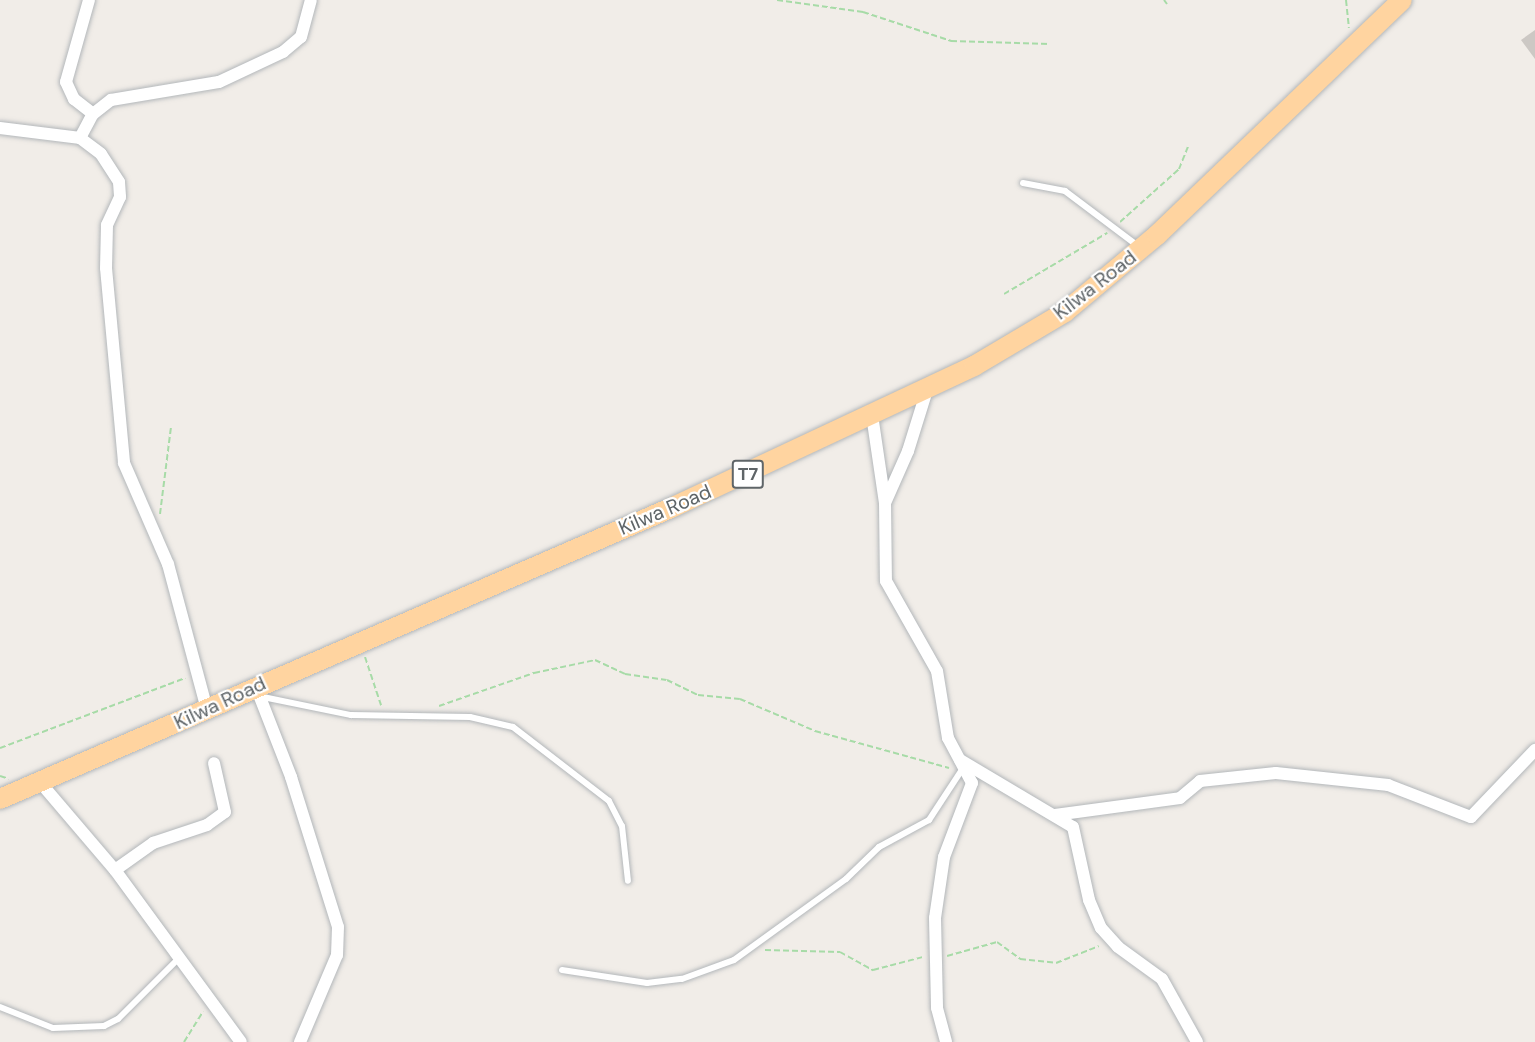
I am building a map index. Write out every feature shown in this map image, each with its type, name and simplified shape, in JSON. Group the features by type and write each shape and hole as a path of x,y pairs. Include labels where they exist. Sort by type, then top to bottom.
{"highway":[{"name":"Kilwa Road","path":"0,799 207,710 259,692 354,643 671,508 927,390 1065,312 1141,249 1402,0"}],"street":[{"path":"89,0 66,82 74,99 93,114"},
{"path":"80,138 93,114 111,100 219,82 267,62 301,37 311,0"},
{"path":"0,128 80,138 101,154 119,182 106,234 111,360 124,463 156,535 207,710"},
{"path":"885,502 927,390"},
{"path":"872,415 885,502 886,582 937,671 948,738 972,789 944,857 935,957 938,1016 946,1042"},
{"path":"259,692 338,927 336,955 300,1042"},
{"path":"1055,815 1180,798 1200,781 1276,773 1388,785 1472,818 1535,750"},
{"path":"115,870 153,843 225,812 214,763"},
{"path":"961,766 1055,815 1075,829 1092,910 1113,944 1162,979 1197,1042"},
{"path":"39,781 115,870 177,960 241,1042"}],"lane":[{"path":"1023,183 1065,191 1116,227 1141,249"},
{"path":"259,692 384,717 490,720 528,735 609,801 622,826 628,881"},
{"path":"562,970 620,982 667,982 747,950 846,879 879,847 929,820 961,766"},
{"path":"0,1007 53,1029 104,1026 118,1019 177,960"}],"path":[{"path":"777,0 863,12 951,41 1050,45"},
{"path":"1164,0 1167,4"},
{"path":"1347,0 1348,52"},
{"path":"1004,294 1116,227 1179,169 1188,147"},
{"path":"156,535 171,427"},
{"path":"354,643 367,662 384,717"},
{"path":"408,717 534,673 595,660 625,674 667,680 693,694 740,699 876,750 961,766"},
{"path":"0,748 198,673"},
{"path":"747,950 835,952 873,970 998,942 1020,959 1056,963 1113,944"},
{"path":"184,1042 210,1002"}],"building":[{"path":"1535,30 1535,59 1521,40"}]}
